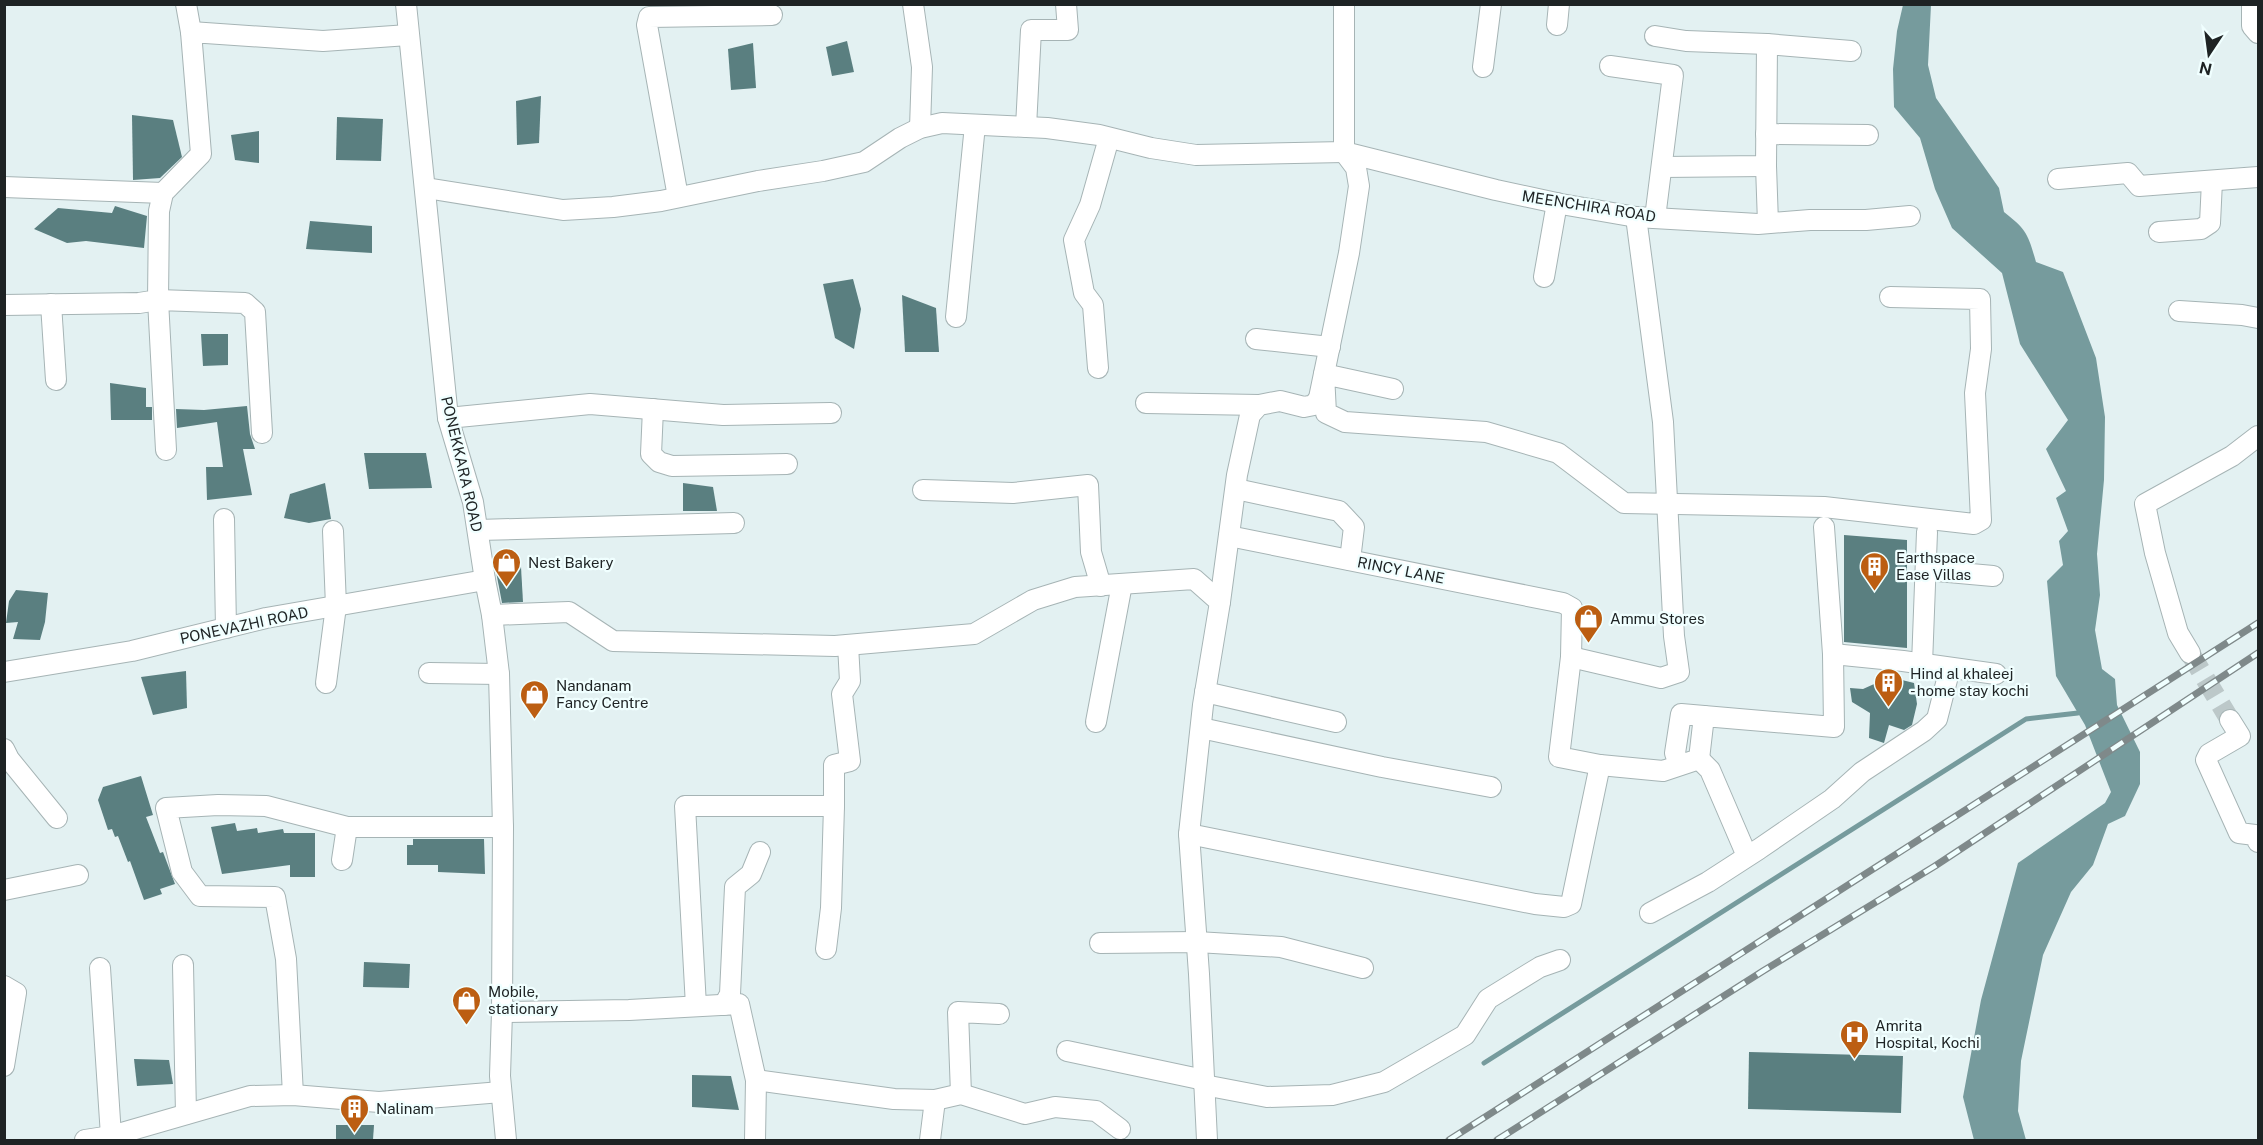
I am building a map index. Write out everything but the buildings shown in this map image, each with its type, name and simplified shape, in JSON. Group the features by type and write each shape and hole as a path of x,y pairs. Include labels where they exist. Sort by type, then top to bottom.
{"street":[{"path":"166,450 158,300 159,212 163,193 201,154 191,32 186,4"},
{"name":"PONEKKARA ROAD","path":"406,4 448,418 473,502 492,615 499,674 503,827 500,1076 506,1140"},
{"path":"913,4 922,67 920,128"},
{"path":"1026,127 1032,30 1068,30 1066,4"},
{"path":"1146,403 1259,405 1280,401 1304,407 1314,405 1319,398 1349,253 1359,186 1356,168 1344,152 1344,4"},
{"path":"1483,67 1491,4"},
{"path":"1557,25 1559,4"},
{"path":"2252,4 2252,26 2259,33"},
{"path":"678,197 647,24 650,17 772,15"},
{"path":"191,32 322,41 408,35"},
{"path":"1655,36 1686,41 1767,44 1851,51"},
{"path":"1767,44 1768,223"},
{"path":"1610,66 1673,75 1662,167 1645,218 1664,422 1666,504 1674,636 1679,672 1661,678 1571,657 1559,757 1600,765 1663,771 1699,759"},
{"name":"MEENCHIRA ROAD","path":"426,188 563,210 613,207 864,162 900,138 920,128 942,123 1026,127 1109,138 1196,155 1344,152 1557,203 1645,218 1768,223 1866,220 1910,216"},
{"path":"956,317 975,124"},
{"path":"1766,134 1868,135"},
{"path":"1098,368 1093,305 1084,293 1074,240 1090,205 1109,138"},
{"path":"1662,167 1766,166"},
{"path":"2058,180 2128,173 2139,186 2259,177"},
{"path":"2159,232 2201,229 2210,223 2212,181"},
{"path":"4,187 163,193"},
{"path":"1544,277 1557,203"},
{"path":"1324,374 1326,413 1345,422 1486,432 1558,453 1624,503 1824,507 1974,524 1981,520 1975,393 1981,350 1980,299 1890,297"},
{"path":"4,305 139,303 158,300 245,303 255,312 262,433"},
{"path":"51,304 56,380"},
{"path":"2179,311 2259,318"},
{"path":"1256,339 1330,347"},
{"path":"1324,374 1393,389"},
{"path":"448,418 590,404 723,415 831,413"},
{"path":"1207,1140 1189,834 1205,692 1236,489 1250,416 1259,405"},
{"path":"653,409 651,454 658,462 672,466 787,464"},
{"path":"2190,653 2178,633 2154,553 2145,504 2232,456 2259,436"},
{"path":"923,490 1013,493 1088,485 1091,552 1101,586"},
{"path":"1236,489 1339,511 1354,527 1350,560"},
{"path":"224,519 226,628"},
{"path":"477,530 734,523"},
{"path":"1679,765 1675,753 1681,714 1834,727 1833,654 1824,527"},
{"path":"326,683 336,606 333,531"},
{"path":"1922,664 1927,532"},
{"name":"RINCY LANE","path":"1229,536 1563,603 1572,608 1571,657"},
{"path":"1926,570 1993,576"},
{"path":"492,615 569,612 613,641 848,645 974,634 1033,600 1075,587 1194,579 1220,602"},
{"name":"PONEVAZHI ROAD","path":"4,672 132,651 266,618 485,580"},
{"path":"1096,722 1122,584"},
{"path":"826,949 831,908 834,765 850,761 842,694 850,681 848,645"},
{"path":"1833,654 1996,674"},
{"path":"1650,913 1708,882 1832,799 1862,772 1924,731 1937,719 1950,668"},
{"path":"429,673 499,674"},
{"path":"1205,692 1336,722"},
{"path":"1699,759 1704,716"},
{"path":"2230,720 2240,736 2209,754 2206,760 2239,832 2254,835 2259,842"},
{"path":"1201,728 1382,767 1491,787"},
{"path":"4,749 9,759 57,818"},
{"path":"1699,759 1710,770 1747,856"},
{"path":"1189,834 1535,904 1564,907 1571,904 1600,765"},
{"path":"293,1095 286,959 275,897 200,896 182,872 166,808 218,805 266,806 346,827 503,827"},
{"path":"696,1006 685,806 834,806"},
{"path":"342,860 346,827"},
{"path":"755,1140 756,1080 730,994 735,887 751,874 760,852"},
{"path":"4,890 78,875"},
{"path":"1100,943 1197,942 1281,947 1363,968"},
{"path":"1067,1051 1267,1097 1332,1095 1384,1082 1465,1035 1488,999 1540,967 1560,960"},
{"path":"183,965 186,1114"},
{"path":"100,968 111,1136"},
{"path":"4,986 16,993 4,1066"},
{"path":"502,1012 732,1005"},
{"path":"961,1094 958,1012 999,1014"},
{"path":"756,1080 894,1099 935,1100 961,1094 1025,1114 1054,1107 1096,1111 1120,1129"},
{"path":"85,1140 111,1136 250,1096 293,1095 379,1102 501,1092"},
{"path":"930,1140 935,1100"}],"water":[{"path":"1903,5 1931,5 1928,65 1936,98 1999,188 2004,212 2026,233 2036,262 2063,272 2096,358 2105,417 2104,480 2097,554 2100,595 2095,630 2102,669 2115,679 2117,705 2140,752 2140,784 2125,816 2108,824 2093,865 2071,892 2043,955 2021,1061 2018,1111 2026,1140 1974,1140 1963,1097 1981,1000 2018,863 2105,803 2111,792 2085,725 2056,676 2047,581 2063,565 2059,541 2068,531 2056,498 2066,491 2046,449 2068,420 2020,344 2002,273 1952,228 1935,189 1920,138 1894,107 1893,69 1897,31"}],"waterway":[{"path":"1484,1063 2026,719 2078,713"}],"tunnel":[{"path":"2190,653 2230,720"}],"railway":[{"path":"1449,1140 2258,623"},
{"path":"1497,1140 1763,971 1935,866 2258,653"}],"place":[{"name":"Nest Bakery","path":"507,588"},
{"name":"Earthspace Ease Villas","path":"1875,592"},
{"name":"Ammu Stores","path":"1589,644"},
{"name":"Hind al khaleej - home stay kochi","path":"1889,708"},
{"name":"Nandanam Fancy Centre","path":"535,720"},
{"name":"Mobile, stationary","path":"467,1026"},
{"name":"Amrita Hospital, Kochi","path":"1854,1060"},
{"name":"Nalinam","path":"355,1134"}]}
